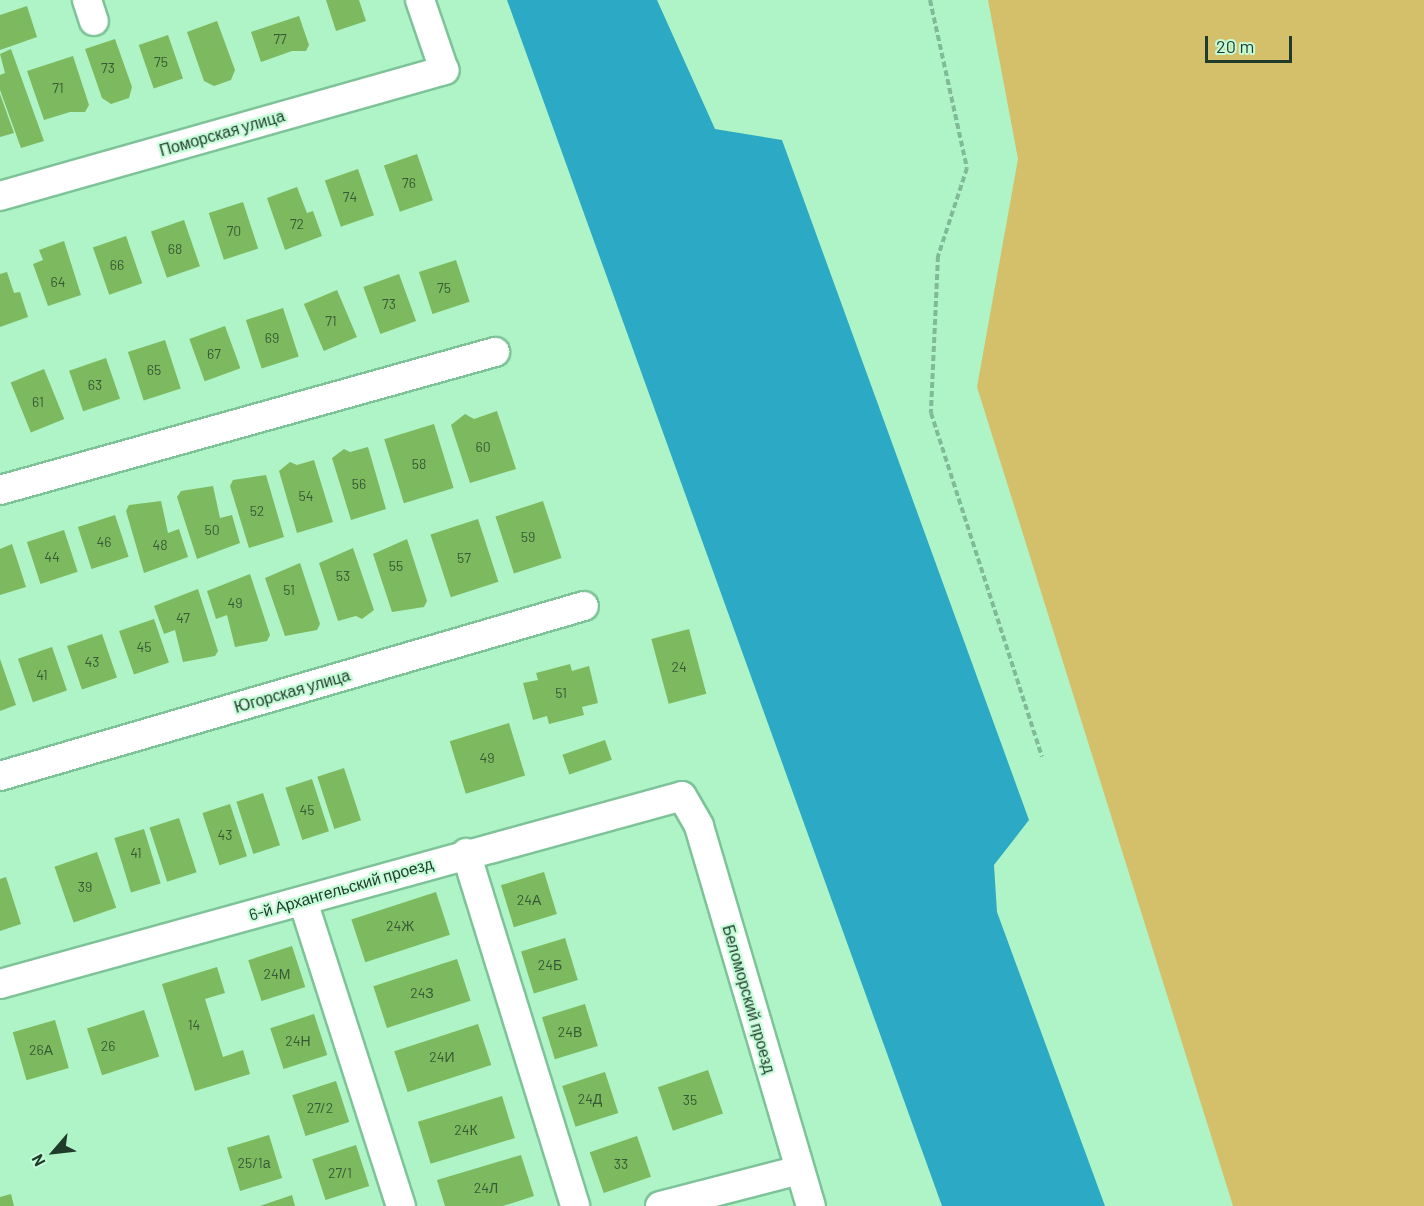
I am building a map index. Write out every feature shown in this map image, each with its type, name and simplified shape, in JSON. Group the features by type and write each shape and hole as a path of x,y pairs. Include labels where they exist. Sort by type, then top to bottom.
{"street":[{"name":"Поморская улица","path":"0,196 444,70 420,0"},
{"path":"0,490 495,352"},
{"name":"Югорская улица","path":"0,776 584,606"},
{"name":"6-й Архангельский проезд","path":"0,984 303,901 466,853 682,796"},
{"name":"Беломорский проезд","path":"682,796 699,826 811,1206"},
{"path":"466,853 575,1206"},
{"path":"303,901 401,1206"},
{"path":"660,1206 799,1170"}],"path":[{"path":"930,0 967,168 938,256 932,412 1042,757"}],"shaded area":[{"path":"988,0 1424,0 1424,1206 1233,1206 977,387 1018,159"}],"water":[{"path":"507,0 657,0 715,129 782,140 1029,820 994,865 997,912 1105,1206 942,1206"}],"building":[{"path":"326,0 359,0 366,21 336,31"},
{"path":"27,6 37,37 0,50 0,15"},
{"path":"299,16 309,45 306,51 292,51 261,62 251,32"},
{"path":"217,21 235,70 231,80 214,86 204,81 187,32"},
{"path":"168,35 183,78 154,89 139,45"},
{"path":"115,39 132,87 129,98 111,104 102,98 85,49"},
{"path":"11,49 44,141 21,148 0,90 0,75 5,73 0,54"},
{"path":"73,56 89,105 85,112 70,112 44,120 27,71"},
{"path":"0,94 14,133 0,137"},
{"path":"417,154 433,200 400,212 384,165"},
{"path":"358,169 374,215 341,227 325,180"},
{"path":"297,187 307,213 313,211 322,236 285,250 267,198"},
{"path":"243,202 258,249 224,260 209,213"},
{"path":"184,220 200,266 167,278 151,231"},
{"path":"126,236 142,283 109,295 93,247"},
{"path":"64,241 81,295 48,306 33,264 43,260 39,250"},
{"path":"456,260 470,302 433,314 419,272"},
{"path":"7,272 14,293 20,292 28,317 0,327 0,274"},
{"path":"399,274 416,321 380,334 363,287"},
{"path":"337,290 357,337 324,351 304,304"},
{"path":"283,308 299,357 262,369 246,320"},
{"path":"225,326 240,368 205,381 189,339"},
{"path":"165,340 181,389 144,401 128,352"},
{"path":"106,358 120,399 83,411 69,371"},
{"path":"44,369 64,419 31,433 11,382"},
{"path":"497,411 516,469 470,483 451,425 465,414 474,419"},
{"path":"434,424 454,488 404,503 384,439"},
{"path":"368,447 386,509 351,520 332,458 344,449 350,452"},
{"path":"314,460 333,522 297,533 279,471 290,462 297,465"},
{"path":"266,475 284,537 249,548 230,486 233,480"},
{"path":"213,486 220,518 232,515 240,543 197,559 177,497 181,491"},
{"path":"161,501 168,533 179,529 188,557 144,573 126,511 129,505"},
{"path":"543,501 562,558 514,574 495,516"},
{"path":"115,515 129,557 92,569 78,527"},
{"path":"478,519 498,582 451,597 430,534"},
{"path":"64,530 78,572 41,584 27,542"},
{"path":"407,539 427,601 424,607 392,612 373,554"},
{"path":"12,544 26,587 0,595 0,549"},
{"path":"353,548 374,610 362,619 356,616 338,621 319,563"},
{"path":"300,563 320,624 317,630 285,636 265,578"},
{"path":"250,574 270,635 267,641 235,647 227,615 216,619 207,591"},
{"path":"198,589 218,651 215,656 183,662 175,630 164,634 154,606"},
{"path":"154,619 169,662 134,675 119,631"},
{"path":"689,629 706,694 669,704 651,639"},
{"path":"102,634 117,677 82,690 67,646"},
{"path":"52,647 67,690 33,702 18,659"},
{"path":"0,659 16,705 0,711"},
{"path":"570,664 572,671 589,666 598,703 582,707 584,715 549,724 547,716 533,720 523,683 538,680 536,673"},
{"path":"509,723 525,776 466,794 450,741"},
{"path":"605,740 612,760 569,775 562,755"},
{"path":"344,768 361,820 334,829 317,777"},
{"path":"312,779 329,831 302,840 285,788"},
{"path":"263,793 280,845 253,854 236,802"},
{"path":"230,804 247,856 219,865 202,813"},
{"path":"179,818 197,872 167,882 150,828"},
{"path":"144,829 161,884 131,893 114,838"},
{"path":"97,852 116,908 74,922 54,867"},
{"path":"544,872 557,914 514,927 501,885"},
{"path":"6,877 21,924 0,931 0,879"},
{"path":"436,892 450,935 365,962 351,920"},
{"path":"565,938 578,980 534,994 521,951"},
{"path":"292,946 305,987 262,1001 248,960"},
{"path":"457,959 471,1001 387,1028 373,986"},
{"path":"217,967 225,993 205,999 223,1057 243,1050 250,1074 195,1091 162,984"},
{"path":"585,1004 598,1046 555,1059 542,1017"},
{"path":"144,1010 159,1057 102,1075 87,1029"},
{"path":"314,1014 327,1055 284,1069 270,1028"},
{"path":"55,1020 69,1068 26,1080 13,1032"},
{"path":"478,1024 491,1065 408,1092 394,1051"},
{"path":"708,1070 723,1113 673,1131 658,1087"},
{"path":"605,1072 618,1113 575,1127 562,1086"},
{"path":"336,1081 349,1122 306,1136 292,1095"},
{"path":"502,1096 515,1138 431,1164 418,1122"},
{"path":"269,1135 282,1178 240,1191 227,1148"},
{"path":"637,1136 651,1177 604,1193 590,1152"},
{"path":"356,1145 369,1186 326,1200 312,1159"},
{"path":"521,1155 534,1196 503,1206 445,1206 437,1180"},
{"path":"11,1194 14,1206 0,1206 0,1197"},
{"path":"292,1195 295,1206 260,1206"}]}
